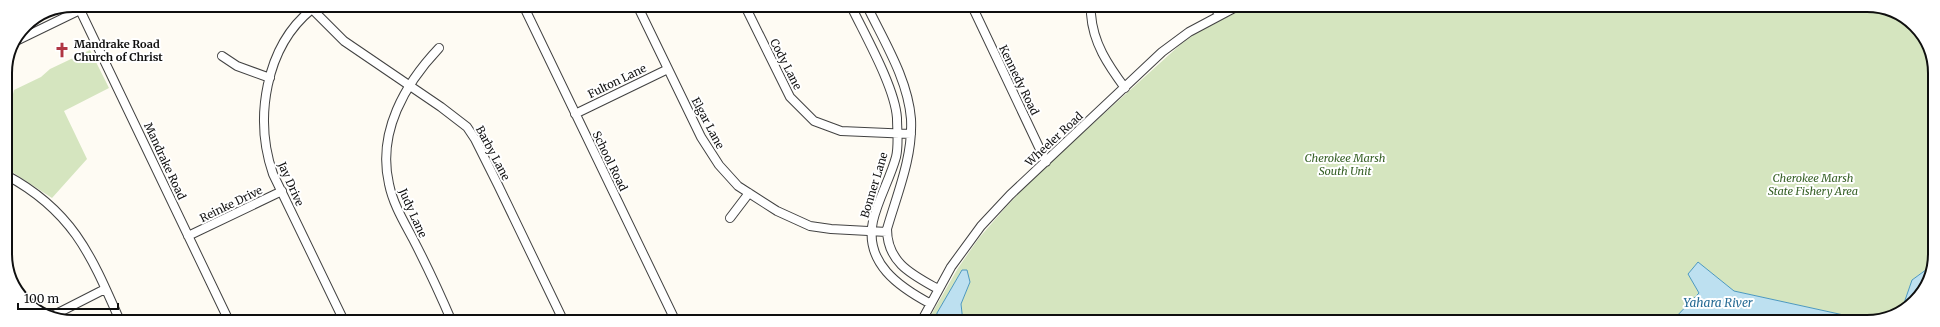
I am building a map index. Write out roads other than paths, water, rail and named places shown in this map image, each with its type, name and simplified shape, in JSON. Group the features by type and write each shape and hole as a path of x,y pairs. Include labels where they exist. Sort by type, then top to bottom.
{"street":[{"path":"23,38 76,12"},
{"name":"Mandrake Road","path":"81,12 226,315"},
{"name":"Jay Drive","path":"309,12 293,29 281,47 270,78 265,100 264,133 268,158 341,315"},
{"name":"Barby Lane","path":"315,12 344,41 441,107 467,127 475,139 561,315"},
{"name":"School Road","path":"526,12 673,315"},
{"name":"Elgar Lane","path":"640,12 694,125 708,148 738,186 777,211 810,226 831,230 887,232"},
{"name":"Cody Lane","path":"748,12 790,97 814,121 841,131 911,134"},
{"name":"Bonner Lane","path":"854,12 892,95 897,116 896,156 874,220 872,232 874,248 886,272 895,282 931,304"},
{"path":"870,12 904,86 911,119 911,134 904,173 887,232 893,253 905,269 910,274 938,289"},
{"name":"Kennedy Road","path":"975,12 1046,162"},
{"name":"Wheeler Road","path":"925,315 951,267 981,226 1046,162 1178,39 1226,12"},
{"path":"1091,14 1092,29 1096,40 1112,70 1124,88"},
{"name":"Judy Lane","path":"439,48 424,64 400,102 389,129 386,153 389,184 399,211 449,315"},
{"path":"222,56 237,66 270,78"},
{"name":"Fulton Lane","path":"575,114 668,69"},
{"path":"12,179 37,194 70,226 90,255 117,315"},
{"name":"Reinke Drive","path":"188,236 282,191"},
{"path":"730,218 748,193"},
{"path":"58,313 105,289"}],"water":[{"name":"Yahara River","path":"1698,262 1734,291 1844,315 1678,315 1699,293 1688,274"},
{"path":"962,270 967,270 970,282 961,304 962,315 937,315"},
{"path":"1926,270 1920,285 1904,302 1912,280"}],"place":[{"name":"Mandrake Road Church of Christ","path":"62,50"}],"park label":[{"name":"Cherokee Marsh South Unit","path":"1345,164"},
{"name":"Cherokee Marsh State Fishery Area","path":"1813,184"}]}
